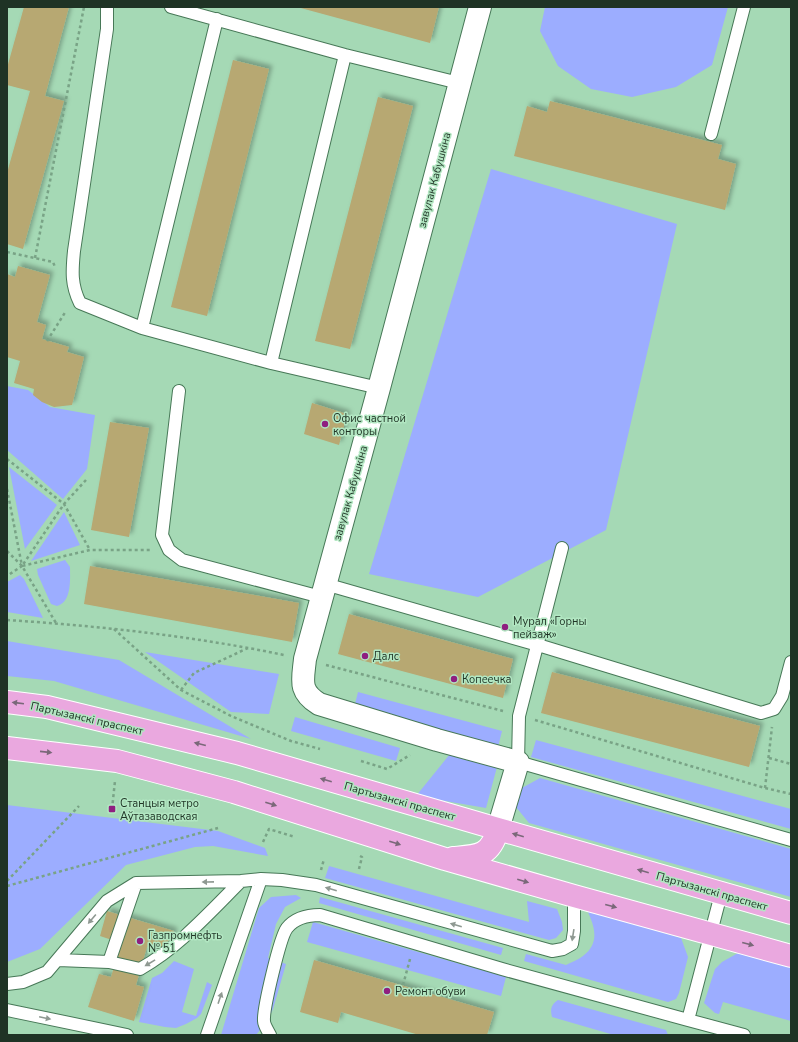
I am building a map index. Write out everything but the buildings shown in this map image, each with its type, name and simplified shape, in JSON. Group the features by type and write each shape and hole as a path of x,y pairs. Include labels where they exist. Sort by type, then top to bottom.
{"main road":[{"name":"Партызанскі праспект","path":"7,702 47,707 238,753 721,894 791,913"},
{"path":"7,748 117,762 234,792 445,859 791,956"},
{"path":"445,859 473,857 485,853 494,841 498,829"}],"street":[{"name":"завулак Кабушкіна","path":"480,7 379,388 323,590 305,659 302,684 308,698 319,704 437,740 518,762"},
{"path":"498,829 518,762"}],"lane":[{"path":"107,7 107,29 72,271 74,292 80,303 142,328 271,363 379,388"},
{"path":"171,7 459,83"},
{"path":"711,134 744,7"},
{"path":"142,328 217,19"},
{"path":"271,363 345,54"},
{"path":"179,391 162,535 169,550 182,560 323,590 538,645 761,713 774,708 782,696 791,662"},
{"path":"562,548 519,716 518,762 791,840"},
{"path":"7,984 23,982 47,972 107,901 136,883 242,881 261,879 282,880 316,885 552,951 563,949 572,944 574,931 574,896"},
{"path":"208,1035 261,879"},
{"path":"58,960 108,962 140,969 178,943 242,881"},
{"path":"108,962 136,883"},
{"path":"688,1020 721,894"},
{"path":"270,1035 264,1022 275,962 287,928 300,919 310,915 320,915 529,977 744,1035"},
{"path":"7,1010 127,1035"}],"path":[{"path":"35,258 84,7"},
{"path":"7,252 53,262 56,269"},
{"path":"47,341 67,311"},
{"path":"7,459 64,504 90,550"},
{"path":"22,566 64,504 86,480"},
{"path":"7,489 22,566"},
{"path":"7,576 22,566 90,550 169,550"},
{"path":"7,551 22,566 56,623"},
{"path":"7,620 114,629 249,648 305,659 519,716 765,788 791,794"},
{"path":"114,629 181,690 244,722 291,741 320,749"},
{"path":"181,690 194,673 249,648"},
{"path":"765,788 774,708"},
{"path":"769,758 791,764"},
{"path":"361,761 387,769"},
{"path":"112,809 117,762"},
{"path":"7,882 78,806"},
{"path":"7,886 218,828"},
{"path":"263,842 269,829 295,837"},
{"path":"359,869 362,857"},
{"path":"403,985 415,943"}],"shaded area":[{"path":"545,7 728,7 712,65 676,87 632,97 591,89 558,66 540,31"},
{"path":"491,169 677,224 606,530 478,597 369,574"},
{"path":"7,386 28,390 50,407 95,415 87,469 63,499 7,450"},
{"path":"9,467 57,505 25,549"},
{"path":"64,512 80,545 31,561"},
{"path":"65,560 70,567 69,590 68,595 62,604 57,606 51,604 38,575 37,569"},
{"path":"20,575 24,579 43,618 7,612 7,582"},
{"path":"7,641 119,660 251,739 54,681 7,676"},
{"path":"145,652 279,674 269,714 231,712"},
{"path":"358,692 502,731 498,747 354,708"},
{"path":"295,717 400,748 396,761 291,731"},
{"path":"536,740 791,809 791,829 531,757"},
{"path":"450,754 497,767 486,808 416,796"},
{"path":"540,778 791,849 791,897 529,823 516,807 522,788"},
{"path":"7,805 218,831 265,848 268,856 213,846 195,847 126,865 40,949 7,962"},
{"path":"329,866 529,922 527,901 557,909 562,922 563,930 556,938 549,940 325,878"},
{"path":"296,895 301,898 285,907 276,924 268,958 286,964 273,1009 268,1020 256,1035 221,1035 259,908 271,897"},
{"path":"320,897 503,948 501,955 319,903"},
{"path":"587,910 681,938 688,957 679,993 676,999 668,1002 524,961 526,954 566,965 583,956 592,946 594,940 594,929"},
{"path":"313,922 506,977 501,996 307,942"},
{"path":"738,953 791,968 791,1021 723,1002 719,1014 715,1013 704,1003 715,969 722,962"},
{"path":"174,961 194,969 182,1012 196,1016 207,982 212,985 201,1014 197,1018 176,1028 139,1022 152,978 162,973"},
{"path":"558,1000 666,1030 668,1035 614,1035 552,1017 552,1007"}],"place":[{"name":"Офис частной конторы","path":"325,424"},
{"name":"Мурал «Горны пейзаж»","path":"505,627"},
{"name":"Далс","path":"365,656"},
{"name":"Копеечка","path":"454,679"},
{"name":"Станцыя метро Аўтазаводская","path":"112,809"},
{"name":"Газпромнефть № 51","path":"140,941"},
{"name":"Ремонт обуви","path":"387,991"}]}
